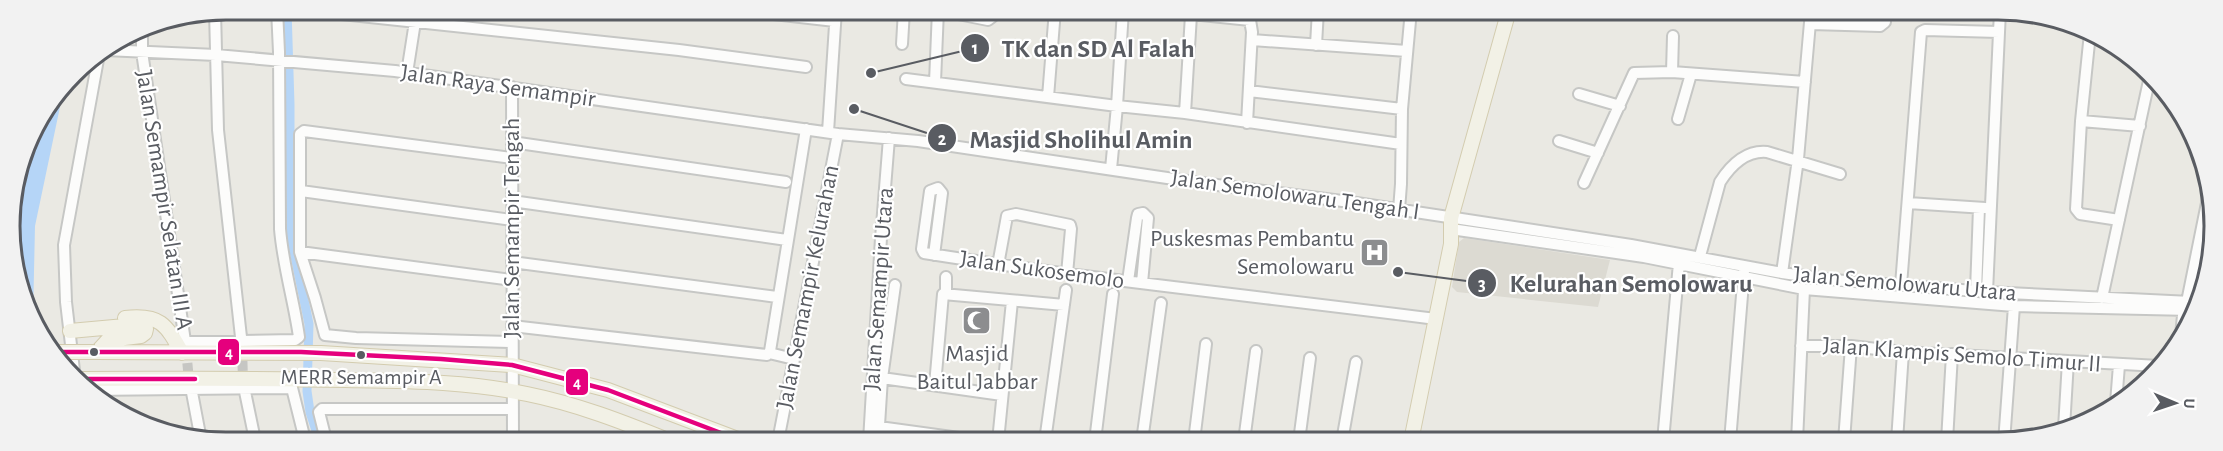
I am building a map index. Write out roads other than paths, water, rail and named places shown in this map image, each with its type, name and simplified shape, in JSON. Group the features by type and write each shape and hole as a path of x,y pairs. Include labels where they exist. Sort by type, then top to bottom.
{"main road":[{"path":"1413,431 1455,224 1506,20"},
{"path":"1455,224 1515,20"},
{"path":"69,327 148,317 157,320 168,329 184,348"},
{"path":"69,327 136,325 146,329 141,336 108,340 96,352"},
{"path":"64,352 184,348 321,353 512,365 608,390 718,432"},
{"path":"94,384 297,385 319,379 407,381 513,391 590,410 646,432"}],"street":[{"path":"215,20 218,130 241,344"},
{"path":"184,348 298,340 296,304 283,256 280,229 280,59 278,20"},
{"path":"396,20 806,66"},
{"name":"Jalan Semampir Kelurahan","path":"780,432 833,133 836,20"},
{"path":"902,44 903,20"},
{"path":"935,82 938,20"},
{"path":"1048,97 1054,20"},
{"path":"1111,169 1122,20"},
{"path":"1185,113 1191,20"},
{"path":"1246,123 1252,40 1251,23 1249,20"},
{"path":"1316,45 1317,20"},
{"path":"1399,210 1402,109 1410,20"},
{"path":"1782,273 1798,159 1811,20"},
{"path":"1839,20 1880,26 1885,20"},
{"path":"1982,292 1985,208 2000,20"},
{"path":"407,73 415,22"},
{"path":"1901,285 1921,32 1925,30 1999,32"},
{"path":"1672,36 1672,72"},
{"name":"Jalan Semampir Selatan III A","path":"142,37 142,52 184,348"},
{"path":"1252,40 1407,51"},
{"path":"2089,41 2081,121 2077,211 2119,220"},
{"name":"Jalan Raya Semampir","path":"116,51 216,54 407,73 833,133 889,138"},
{"path":"74,364 65,292 64,245 97,65"},
{"path":"1584,183 1634,73 1672,72 1805,82"},
{"path":"1678,119 1690,74"},
{"path":"906,79 1185,113 1401,144"},
{"path":"2102,298 2148,86"},
{"name":"Jalan Semampir Tengah","path":"512,87 513,432"},
{"path":"1249,91 1402,109"},
{"path":"1579,94 1620,106"},
{"path":"2081,121 2140,126"},
{"path":"765,354 806,129"},
{"path":"512,158 302,132 300,134 300,252 322,331 326,336 512,342"},
{"name":"Jalan Semolowaru Tengah I","path":"889,138 1399,210 1455,224"},
{"name":"Jalan Semampir Utara","path":"871,432 889,138"},
{"path":"1559,141 1598,153"},
{"path":"512,142 786,182"},
{"path":"1700,256 1720,182 1734,164 1745,156 1762,152 1798,159 1840,174"},
{"name":"Jalan Sukosemolo","path":"934,255 942,193 936,188 930,191 922,249 924,254 1067,274 1436,319"},
{"path":"301,191 512,219"},
{"path":"512,201 787,240"},
{"path":"1908,203 1985,208"},
{"path":"1128,281 1137,218 1138,214 1143,213 1148,218 1142,283"},
{"path":"998,265 1007,216 1016,214 1070,225 1067,274"},
{"name":"Jalan Semolowaru Utara","path":"1455,224 1700,256 1782,273 1833,280 2187,306"},
{"name":"Jalan Semolowaru Utara","path":"1455,224 1804,289 2014,306 2187,306"},
{"path":"2192,293 2203,238"},
{"path":"300,252 512,280"},
{"path":"512,262 777,297"},
{"path":"1664,431 1679,264"},
{"path":"1731,431 1745,266"},
{"path":"946,277 946,293"},
{"path":"879,432 882,378 892,292 895,285"},
{"path":"1797,431 1804,289"},
{"path":"1046,432 1066,290"},
{"path":"935,385 941,297 946,293 1012,302 1064,305"},
{"path":"1096,432 1113,294"},
{"path":"296,304 314,298"},
{"path":"999,432 1012,302"},
{"path":"1143,431 1161,303"},
{"path":"2005,431 2014,306"},
{"path":"512,326 794,359"},
{"path":"1195,431 1206,344"},
{"name":"Jalan Klampis Semolo Timur II","path":"1801,346 1851,346 1903,352 2148,366"},
{"path":"1845,431 1851,346"},
{"path":"1245,431 1256,351"},
{"path":"1898,431 1903,352"},
{"path":"1948,431 1952,354"},
{"path":"1300,431 1310,358"},
{"path":"2064,421 2068,361"},
{"path":"1344,431 1356,362"},
{"path":"2117,393 2119,365"},
{"path":"882,378 1002,395"},
{"path":"94,384 243,385 290,388 297,385 304,432"},
{"path":"190,385 199,430"},
{"path":"243,385 253,432"},
{"path":"324,432 320,409 513,409"},
{"path":"879,427 913,432"}],"water":[{"path":"61,102 35,226 33,300 21,252 21,199 35,147 47,122"}],"waterway":[{"path":"287,20 290,232 309,324 307,391 316,432"}],"tunnel":[{"path":"242,346 243,381"},
{"path":"186,348 189,381"}],"place":[{"name":"TK dan SD Al Falah","path":"871,73"},
{"name":"Masjid Sholihul Amin","path":"854,109"},
{"name":"Puskesmas Pembantu Semolowaru","path":"1375,253"},
{"name":"Kelurahan Semolowaru","path":"1398,272"},
{"name":"Masjid Baitul Jabbar","path":"977,321"},
{"name":"MERR Semampir A","path":"361,355"}]}
